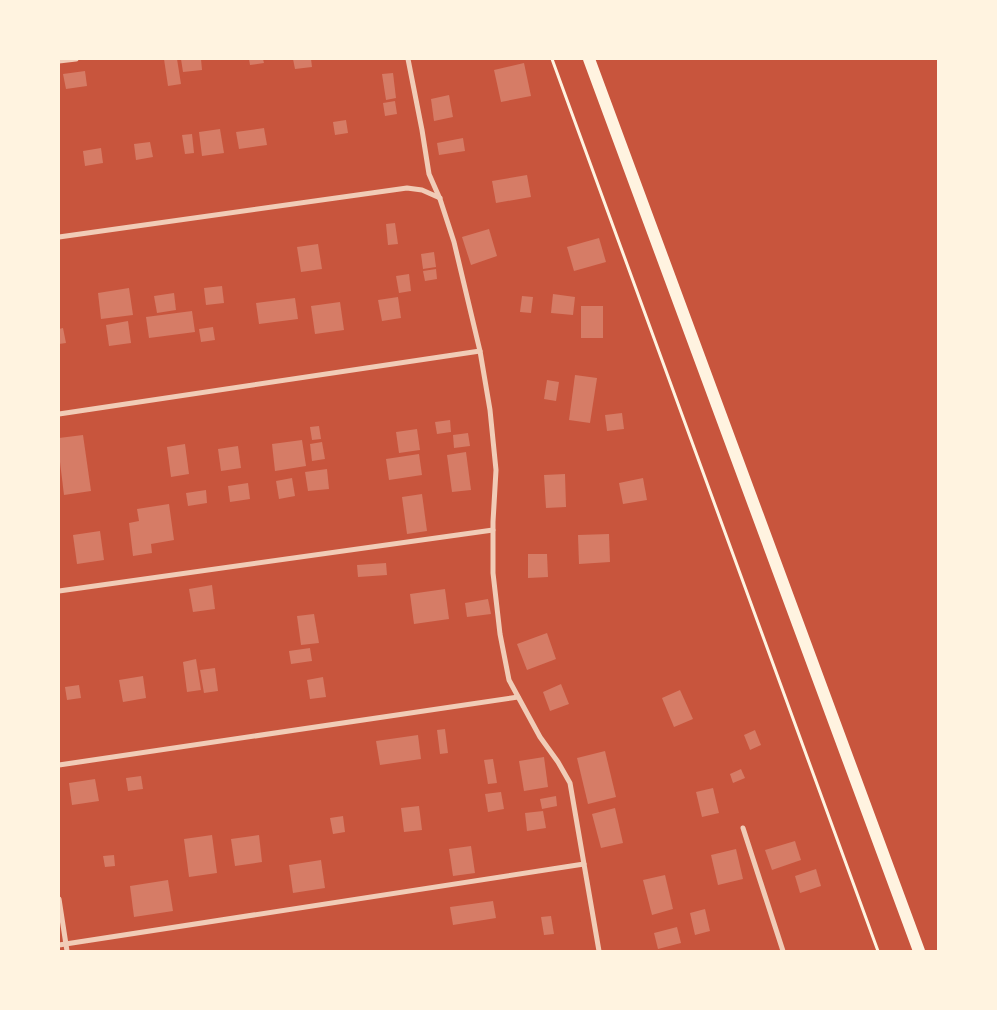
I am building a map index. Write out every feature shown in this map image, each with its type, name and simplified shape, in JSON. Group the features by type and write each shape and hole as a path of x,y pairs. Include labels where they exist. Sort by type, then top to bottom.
{"highway":[{"path":"590,59 919,951"}],"street":[{"path":"59,61 76,59"},
{"path":"408,59 429,174 440,199 454,242 480,351 490,410 496,470 493,573 500,634 509,680 540,737 570,783 599,951"},
{"path":"59,238 407,188 422,190 440,199"},
{"path":"59,414 480,351"},
{"path":"59,591 493,530"},
{"path":"59,766 518,697"},
{"path":"744,828 784,951"},
{"path":"59,944 584,864"},
{"path":"59,899 67,951"}],"path":[{"path":"552,59 878,951"}],"building":[{"path":"164,59 177,59 181,84 168,86"},
{"path":"181,59 201,59 202,70 183,72"},
{"path":"249,59 263,59 264,63 250,65"},
{"path":"293,59 311,59 312,67 295,69"},
{"path":"524,63 531,96 501,102 494,70"},
{"path":"85,71 87,86 66,89 63,74"},
{"path":"393,73 396,98 386,100 382,74"},
{"path":"449,95 453,117 434,121 431,99"},
{"path":"395,101 397,114 385,116 383,103"},
{"path":"346,120 348,133 335,135 333,122"},
{"path":"264,128 267,145 239,149 236,132"},
{"path":"220,129 224,153 202,156 199,132"},
{"path":"192,134 194,153 185,154 182,135"},
{"path":"463,138 465,151 439,155 437,143"},
{"path":"150,142 153,157 136,160 134,144"},
{"path":"101,148 103,163 85,166 83,151"},
{"path":"527,175 531,197 496,203 492,181"},
{"path":"395,223 398,244 388,245 386,224"},
{"path":"489,229 497,256 471,265 462,237"},
{"path":"599,238 606,262 574,271 567,247"},
{"path":"318,244 322,269 301,272 297,247"},
{"path":"434,252 436,267 423,269 421,254"},
{"path":"436,269 437,279 425,281 423,271"},
{"path":"409,274 411,291 399,293 396,276"},
{"path":"222,286 224,303 206,305 204,288"},
{"path":"129,288 133,315 101,319 98,293"},
{"path":"174,293 176,310 157,313 154,296"},
{"path":"553,294 575,297 573,315 551,313"},
{"path":"522,296 533,297 531,313 520,312"},
{"path":"398,297 401,318 382,321 378,300"},
{"path":"295,298 298,319 259,324 256,303"},
{"path":"340,302 344,330 315,334 311,306"},
{"path":"581,306 603,306 603,338 581,338"},
{"path":"192,311 195,332 149,338 146,317"},
{"path":"128,321 131,343 109,346 106,325"},
{"path":"213,327 215,340 201,342 199,329"},
{"path":"63,328 66,343 59,344 59,329"},
{"path":"575,375 597,378 590,423 569,420"},
{"path":"547,380 559,382 556,401 544,399"},
{"path":"622,413 624,429 607,431 605,415"},
{"path":"450,420 451,432 437,434 435,422"},
{"path":"319,426 321,439 312,440 310,427"},
{"path":"417,429 420,450 399,453 396,432"},
{"path":"468,433 470,446 454,448 453,435"},
{"path":"83,435 91,491 64,495 59,438"},
{"path":"302,440 306,466 275,471 272,444"},
{"path":"322,442 325,459 312,461 310,444"},
{"path":"185,444 189,474 171,477 167,447"},
{"path":"238,446 241,468 221,471 218,449"},
{"path":"466,452 471,490 452,492 447,455"},
{"path":"419,454 422,475 389,480 386,459"},
{"path":"327,469 329,489 308,491 305,472"},
{"path":"565,474 566,507 546,508 544,475"},
{"path":"292,478 295,496 279,499 276,481"},
{"path":"643,478 647,500 623,504 619,483"},
{"path":"248,483 250,499 230,502 228,486"},
{"path":"206,490 207,503 188,506 186,493"},
{"path":"422,494 427,531 407,534 402,497"},
{"path":"169,504 174,540 151,544 152,553 133,556 129,523 139,521 137,509"},
{"path":"100,531 104,560 77,564 73,535"},
{"path":"609,534 610,562 579,564 578,535"},
{"path":"528,554 547,554 548,577 528,578"},
{"path":"386,563 387,575 358,577 357,565"},
{"path":"212,585 215,609 193,612 189,589"},
{"path":"445,589 449,619 414,624 410,594"},
{"path":"488,599 491,614 467,617 465,603"},
{"path":"314,614 319,643 301,645 297,616"},
{"path":"547,633 556,659 527,670 517,644"},
{"path":"310,648 312,661 291,664 289,651"},
{"path":"196,659 201,690 187,692 183,662"},
{"path":"215,668 218,691 204,693 200,670"},
{"path":"143,676 146,698 123,702 119,680"},
{"path":"323,677 326,697 310,699 307,680"},
{"path":"561,684 569,704 550,711 543,692"},
{"path":"79,685 81,698 67,700 65,687"},
{"path":"680,690 693,719 674,727 662,698"},
{"path":"445,729 448,753 440,754 437,730"},
{"path":"755,730 761,745 750,750 744,735"},
{"path":"418,735 421,759 380,765 376,741"},
{"path":"605,751 616,797 588,804 577,758"},
{"path":"544,757 548,787 524,791 519,761"},
{"path":"493,759 497,783 488,784 484,760"},
{"path":"741,769 745,778 733,783 730,774"},
{"path":"141,776 143,789 128,791 126,778"},
{"path":"95,779 99,801 72,805 69,783"},
{"path":"713,788 719,813 702,817 696,792"},
{"path":"501,792 504,809 488,812 485,794"},
{"path":"556,796 557,806 542,809 540,799"},
{"path":"419,806 422,830 404,832 401,808"},
{"path":"615,808 623,843 601,848 592,814"},
{"path":"543,811 546,828 527,831 525,813"},
{"path":"343,816 345,832 333,834 330,818"},
{"path":"212,835 217,873 189,877 184,839"},
{"path":"259,835 262,862 235,866 231,839"},
{"path":"795,841 801,860 772,870 765,850"},
{"path":"471,846 475,873 453,876 449,849"},
{"path":"736,849 743,879 718,885 711,855"},
{"path":"114,855 115,866 105,867 103,856"},
{"path":"321,860 325,888 293,893 289,865"},
{"path":"816,869 821,886 800,893 795,876"},
{"path":"665,875 673,909 652,915 643,880"},
{"path":"168,880 173,911 134,917 130,886"},
{"path":"493,901 496,918 453,925 450,907"},
{"path":"705,909 710,931 695,935 690,913"},
{"path":"551,916 554,934 544,935 541,917"},
{"path":"677,927 681,943 658,949 654,933"}]}
